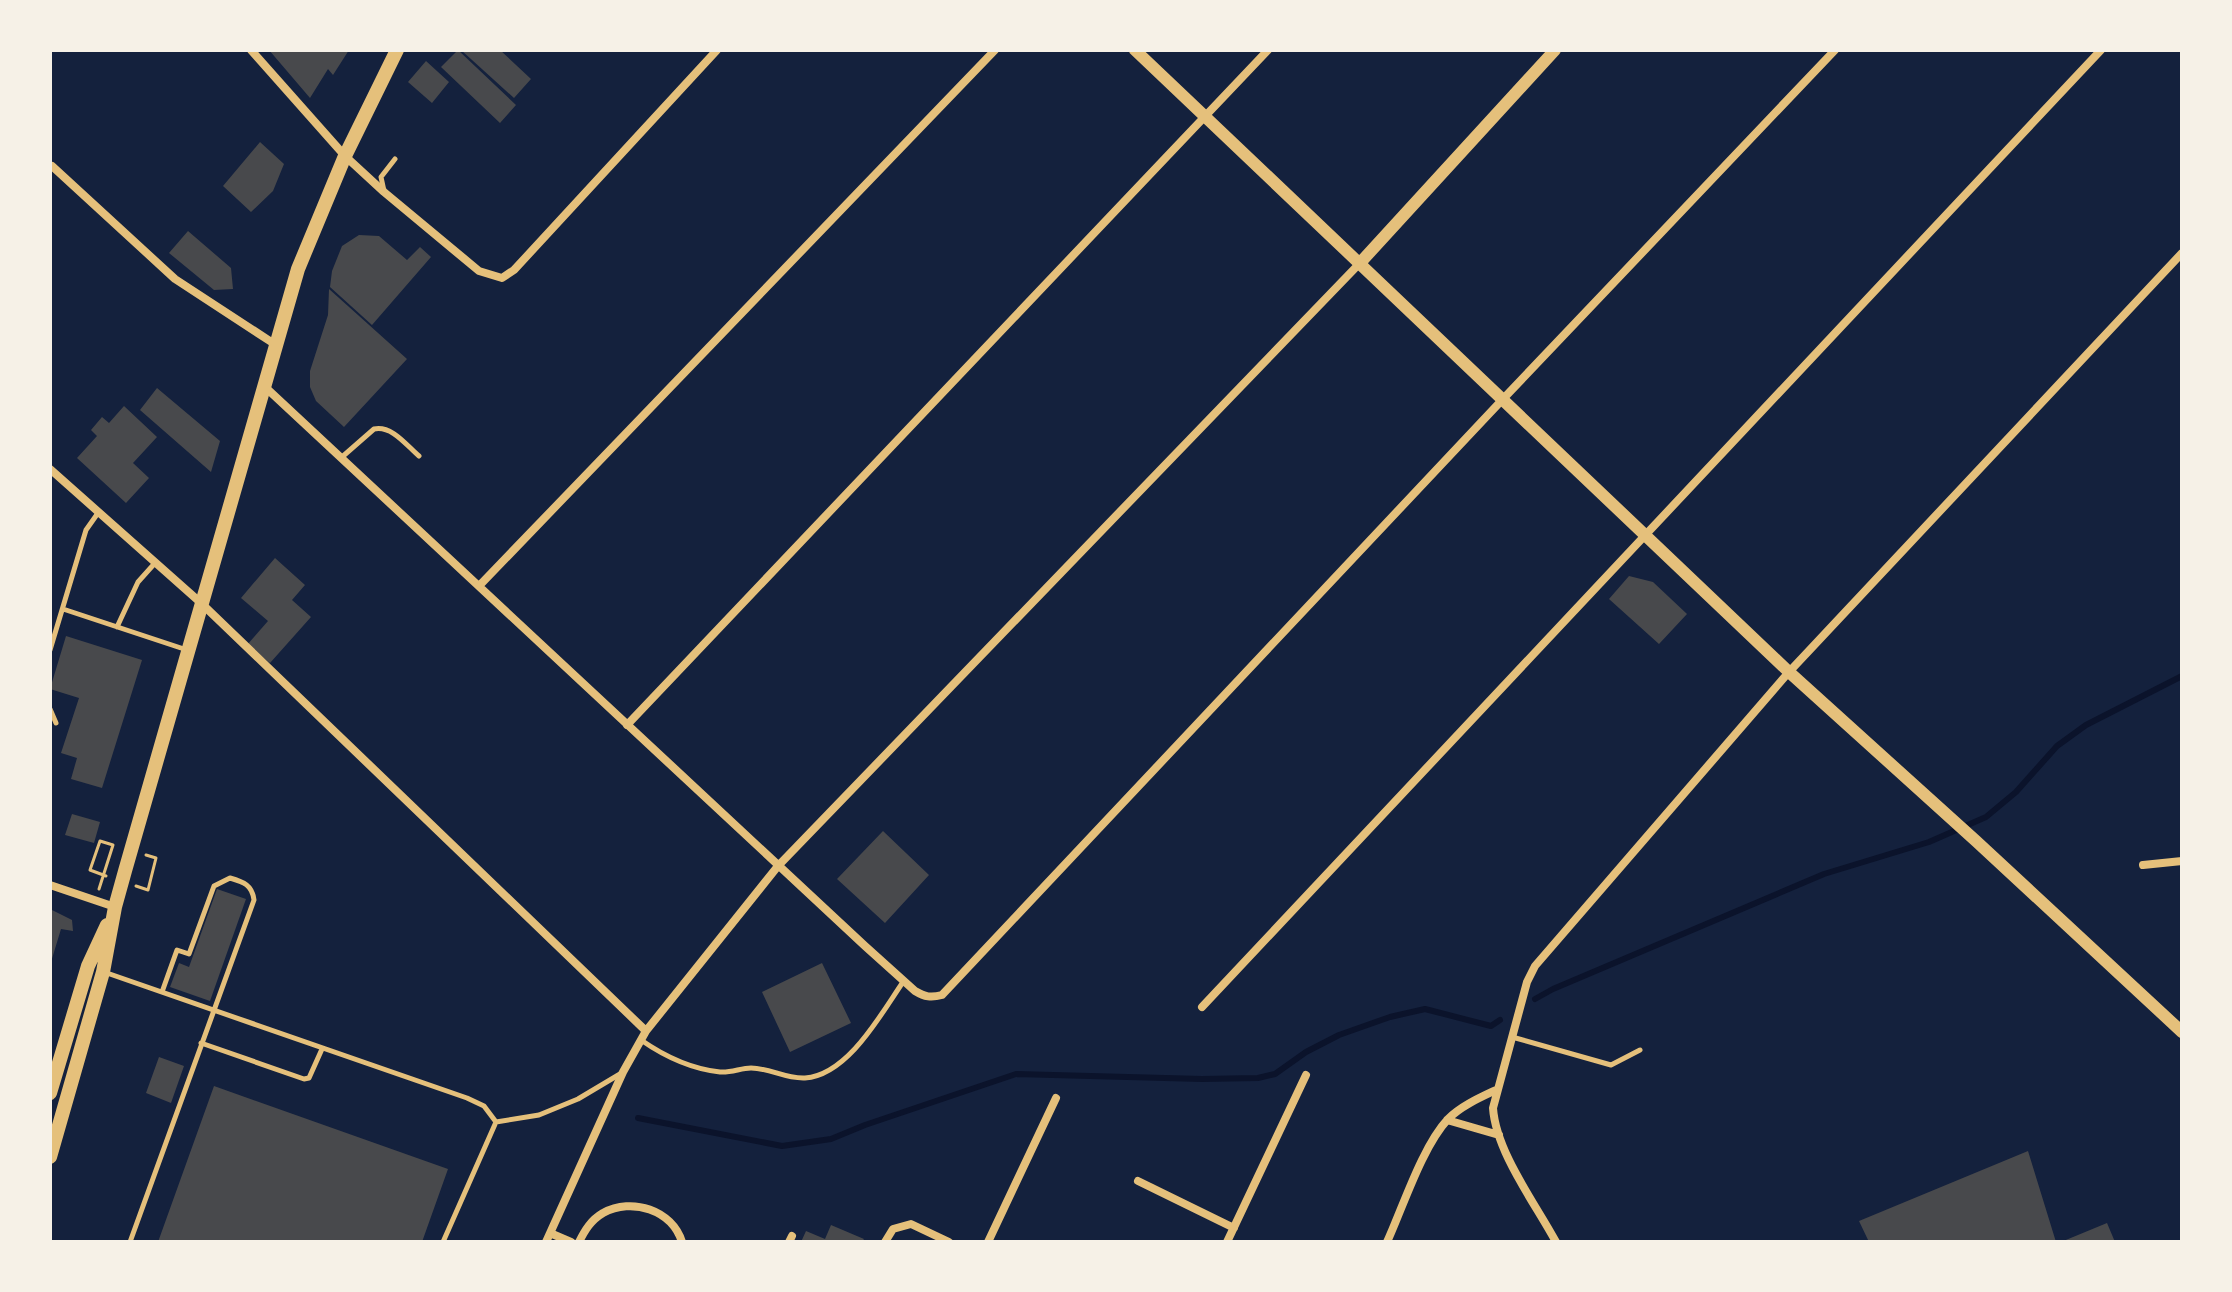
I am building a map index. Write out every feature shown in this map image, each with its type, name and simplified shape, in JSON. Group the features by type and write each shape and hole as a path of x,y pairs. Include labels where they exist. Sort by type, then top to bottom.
{"main road":[{"path":"50,1157 103,972 125,871 298,269 345,156 397,50"},
{"path":"50,1093 88,966 115,907"}],"street":[{"path":"251,50 345,156 384,192 479,271 502,278 514,270 717,50"},
{"path":"479,586 995,50"},
{"path":"1135,50 1789,672 2182,1032"},
{"path":"627,725 1268,50"},
{"path":"546,1242 623,1072 646,1031 778,866 1360,263 1555,50"},
{"path":"263,386 904,981 924,997 942,995 1835,50"},
{"path":"1202,1007 2101,50"},
{"path":"52,166 175,279 276,345"},
{"path":"1556,1242 1499,1135 1493,1108 1527,982 1535,966 1789,672 2182,253"},
{"path":"50,469 201,603 646,1031"},
{"path":"2143,865 2182,861"},
{"path":"50,885 115,907"},
{"path":"1227,1242 1306,1075"},
{"path":"1387,1242 1432,1142 1447,1120 1469,1103 1496,1090"},
{"path":"988,1242 1056,1098"},
{"path":"1447,1120 1499,1135"},
{"path":"1138,1181 1234,1228"},
{"path":"579,1242 588,1225 602,1213 619,1207 637,1206 654,1210 669,1221 682,1242"},
{"path":"885,1242 893,1229 911,1224 949,1242"},
{"path":"550,1233 571,1242"}],"lane":[{"path":"384,192 381,177 395,159"},
{"path":"341,458 374,429 381,427 388,429 419,456"},
{"path":"50,650 86,530 99,512"},
{"path":"117,627 138,582 155,562"},
{"path":"63,609 188,651"},
{"path":"50,709 56,723"},
{"path":"130,1242 254,900 252,890 230,878 214,886 189,954 177,950 162,992"},
{"path":"103,972 322,1049 402,1073 484,1106 496,1122"},
{"path":"641,1040 662,1054 698,1067 723,1072 749,1068 785,1078 809,1078 833,1069 861,1042 904,981"},
{"path":"1512,1037 1611,1065 1640,1050"},
{"path":"201,1043 304,1079 314,1073 322,1049"},
{"path":"496,1122 539,1115 578,1099 623,1072"},
{"path":"443,1242 496,1122"}],"path":[{"path":"90,870 100,841 113,845 95,900"},
{"path":"125,871 141,875 146,855 156,858 148,890"}],"building":[{"path":"269,50 349,50 333,75 328,69 310,98"},
{"path":"458,50 516,105 500,123 441,67"},
{"path":"461,50 500,50 531,79 514,98"},
{"path":"426,61 449,82 432,103 408,82"},
{"path":"260,142 284,164 273,191 251,212 223,186"},
{"path":"188,231 231,268 233,289 214,290 169,253"},
{"path":"359,235 379,236 407,260 420,247 431,257 372,325 330,287 332,271 342,246"},
{"path":"329,289 407,359 344,427 316,401 310,387 310,371 328,315"},
{"path":"157,388 220,441 211,472 140,410"},
{"path":"124,406 157,437 133,463 149,478 126,503 77,458 97,436 91,430 102,417 109,423"},
{"path":"275,558 305,585 292,600 311,617 270,663 247,645 268,621 241,598"},
{"path":"1629,576 1653,582 1687,614 1659,644 1609,599"},
{"path":"66,636 142,660 102,788 71,779 77,758 61,753 79,698 50,689"},
{"path":"72,814 100,822 94,843 65,835"},
{"path":"883,831 929,875 885,923 837,879"},
{"path":"217,889 246,899 210,1001 170,987 179,963 189,967"},
{"path":"50,909 72,920 73,931 61,929 51,962"},
{"path":"822,963 851,1023 790,1052 762,992"},
{"path":"159,1057 184,1066 171,1103 146,1093"},
{"path":"214,1086 448,1169 422,1242 158,1242"},
{"path":"2028,1151 2056,1242 1869,1242 1859,1221"},
{"path":"2107,1223 2115,1242 2061,1242"},
{"path":"831,1225 864,1239 862,1242 801,1242 806,1231 825,1239"}],"waterway":[{"path":"1535,999 1824,874 1929,842 1986,817 2016,792 2057,746 2086,725 2182,676"},
{"path":"638,1118 782,1146 831,1139 1016,1074 1258,1078 1275,1074 1306,1052 1339,1035 1390,1017 1425,1009 1491,1026 1500,1020"}]}
